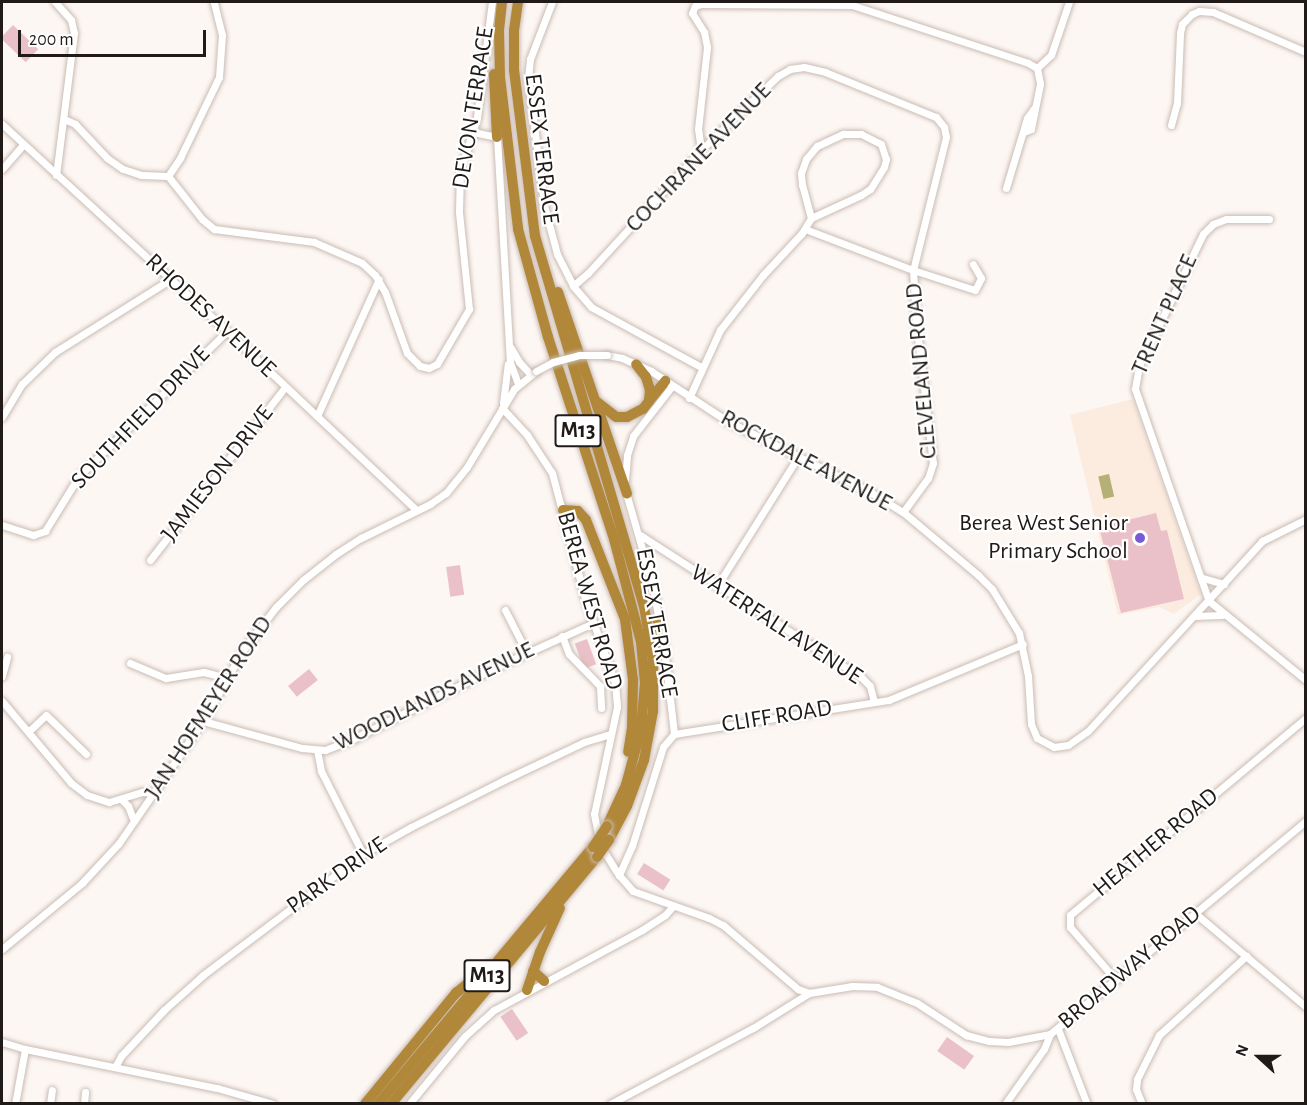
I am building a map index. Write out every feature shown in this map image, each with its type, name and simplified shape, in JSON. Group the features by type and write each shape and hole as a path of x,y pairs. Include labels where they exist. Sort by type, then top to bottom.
{"highway":[{"path":"497,137 493,56 501,2"},
{"name":"M13","path":"391,1104 564,899 595,852 613,813 629,775 641,729 645,683 641,642 617,549 549,337 518,229 500,76 501,2"},
{"name":"M13","path":"378,1104 503,957 595,852 609,840 627,806 644,760 653,711 653,661 649,633 541,262 531,213 514,70 514,31 518,2"},
{"path":"531,213 627,494"},
{"path":"636,364 648,381 649,401"},
{"path":"594,400 606,412 622,417 637,414 669,383"},
{"path":"563,510 578,512 586,519 619,601 629,637 633,680 632,728 613,813"},
{"path":"644,760 649,748 657,708 658,620"},
{"path":"527,990 564,899"},
{"path":"365,1104 456,993 503,957"},
{"path":"533,971 544,981"},
{"path":"400,1104 408,1084"}],"street":[{"path":"55,2 71,20 74,33 56,175"},
{"name":"DEVON TERRACE","path":"379,279 403,347 420,366 429,368 437,364 464,322 469,305 459,212 460,172 473,132 492,2"},
{"name":"ESSEX TERRACE","path":"552,2 533,51 528,78 547,219 557,254 573,286 584,301 597,311 701,368"},
{"path":"1037,68 1047,60 1054,49 1069,2"},
{"path":"168,176 180,158 219,77 223,43 217,3"},
{"path":"701,150 698,129 708,47 704,32 693,16 693,9 701,4 852,5 1028,63 1037,68"},
{"path":"1171,125 1177,103 1180,33 1182,24 1191,14 1199,11 1213,12 1305,52"},
{"name":"COCHRANE AVENUE","path":"573,286 588,273 701,150 778,76 795,67 825,72 922,109 939,119"},
{"path":"1006,188 1024,132 1031,129 1040,84 1037,68"},
{"path":"64,119 75,124 107,158 123,169 141,175 168,176 202,219 214,229 321,244 362,263 379,279 317,416"},
{"name":"CLEVELAND ROAD","path":"903,512 928,478 933,464 916,321 913,270 946,137 939,119"},
{"name":"RHODES AVENUE","path":"2,124 22,145 227,331 416,510"},
{"path":"473,132 497,137 510,362 518,384"},
{"path":"689,398 714,339 762,275 805,229 811,218 870,189 884,167 885,154 881,144 861,134 843,134 810,152 801,173 811,218"},
{"path":"2,169 22,145"},
{"name":"TRENT PLACE","path":"1209,601 1203,578 1146,423 1135,381 1142,357 1203,234 1214,224 1226,219 1269,219"},
{"path":"805,229 913,270 975,290 981,278 973,264"},
{"path":"2,417 22,384 55,352 171,279"},
{"name":"SOUTHFIELD DRIVE","path":"2,525 33,535 45,531 82,473 227,331"},
{"path":"509,343 519,362 533,372"},
{"path":"502,408 509,343"},
{"name":"ROCKDALE AVENUE","path":"502,408 518,384 533,372 553,362 579,355 607,355 636,364 669,383 689,398 798,457 854,482 903,512 992,589 1013,620 1023,644 1034,734 1047,746 1064,747 1088,731 1262,541 1305,519"},
{"name":"ESSEX TERRACE","path":"669,383 631,441 625,468 627,494 652,583 664,647 674,734"},
{"name":"JAMIESON DRIVE","path":"150,560 285,387"},
{"name":"JAN HOFMEYER ROAD","path":"2,948 82,884 134,821 203,721 261,624 303,579 361,538 435,500 452,486 502,408"},
{"name":"BEREA WEST ROAD","path":"502,408 543,456 554,479 592,622 616,690 617,706 596,800 594,825 600,845 619,875"},
{"path":"717,586 798,457"},
{"name":"WATERFALL AVENUE","path":"639,534 862,678 870,686 874,702"},
{"path":"1203,578 1224,584"},
{"path":"1209,601 1305,680"},
{"path":"505,610 527,653"},
{"path":"1194,616 1224,615"},
{"name":"WOODLANDS AVENUE","path":"203,721 317,750 353,739 592,622"},
{"path":"562,636 569,654 600,686 601,708"},
{"name":"CLIFF ROAD","path":"674,734 874,702 898,696 1023,644"},
{"path":"2,676 7,657"},
{"path":"130,663 166,678 204,672 227,678"},
{"path":"2,701 76,787 101,801 121,799 142,792 154,793"},
{"path":"29,732 46,716 86,754"},
{"name":"HEATHER ROAD","path":"1116,981 1070,927 1070,915 1305,718"},
{"name":"PARK DRIVE","path":"115,1067 121,1056 164,1010 203,975 363,854 411,826 504,780 597,738 611,734"},
{"path":"610,1104 753,1028 809,993 789,982 723,925 633,891 619,875 629,856 663,747 674,734"},
{"path":"597,738 607,749"},
{"path":"317,750 321,771 363,854"},
{"path":"121,799 129,808 134,821"},
{"name":"BROADWAY ROAD","path":"809,993 852,986 876,987 916,1003 966,1035 979,1039 1008,1042 1050,1034 1305,822"},
{"path":"409,1104 475,1026 494,1010 527,990 642,930 665,915 673,906"},
{"path":"1196,914 1305,1007"},
{"path":"1142,1104 1136,1089 1137,1079 1159,1035 1246,956"},
{"path":"1058,1029 1087,1104"},
{"path":"1005,1104 1044,1049 1050,1034"},
{"path":"2,1042 273,1104"},
{"path":"15,1104 25,1049"},
{"path":"50,1104 52,1090"},
{"path":"84,1104 85,1092"}],"shaded area":[{"path":"13,25 38,49 26,62 2,39 2,36"},
{"name":"Berea West Senior Primary School","path":"1133,399 1201,594 1174,614 1159,607 1118,615 1070,415"},
{"path":"1109,474 1114,496 1103,499 1098,476"},
{"path":"1156,513 1161,531 1167,530 1184,599 1121,613 1099,527"},
{"path":"460,565 464,595 450,597 446,567"},
{"path":"587,639 596,664 584,669 575,643"},
{"path":"309,669 318,680 297,697 288,686"},
{"path":"644,863 670,879 663,890 637,874"},
{"path":"512,1009 528,1033 517,1041 500,1017"},
{"path":"947,1037 974,1056 964,1070 937,1051"}],"place":[{"name":"Berea West Senior Primary School","path":"1140,538"}]}
